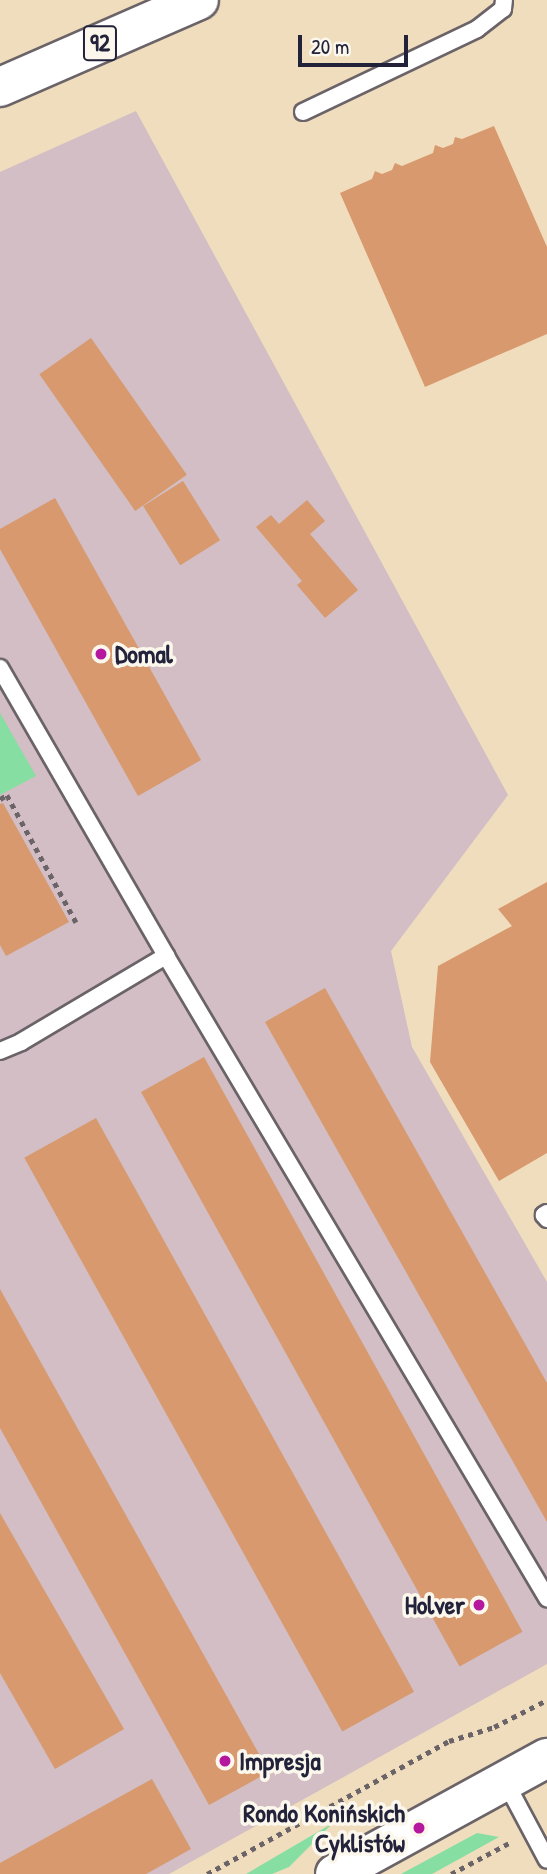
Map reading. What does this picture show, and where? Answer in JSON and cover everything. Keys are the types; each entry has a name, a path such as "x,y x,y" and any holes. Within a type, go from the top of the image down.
{"street":[{"name":"92","path":"0,87 199,0"},
{"path":"334,1874 547,1758"}],"lane":[{"path":"303,112 477,29 503,9 504,0"},
{"path":"0,668 166,956 547,1598"},
{"path":"0,1051 21,1042 166,956"},
{"path":"547,1213 544,1214 547,1219"},
{"path":"505,1781 547,1860"}],"path":[{"path":"0,799 7,795 76,922"},
{"path":"207,1874 449,1741 494,1727 547,1700"},
{"path":"451,1874 531,1830"}],"shaded area":[{"path":"136,111 508,795 391,951 412,1047 547,1282 547,1664 169,1874 0,1874 0,172"}],"green space":[{"path":"0,713 36,776 0,795"},
{"path":"333,1823 289,1867 272,1874 246,1874"},
{"path":"477,1833 499,1837 432,1874 401,1874"}],"building":[{"path":"494,126 547,247 547,334 425,387 340,193 372,179 375,171 382,174 392,170 395,163 402,166 433,153 435,145 443,148 453,144 455,137 462,139"},
{"path":"91,338 187,475 135,511 39,374"},
{"path":"183,481 220,540 180,565 143,506"},
{"name":"Domal","path":"55,498 201,760 138,796 0,549 0,529"},
{"path":"307,500 325,521 310,534 358,590 325,618 297,585 302,581 256,527 271,515 279,524"},
{"path":"3,803 69,922 6,956 0,945 0,804"},
{"path":"547,882 547,1153 499,1181 430,1062 438,966 512,926 498,909"},
{"path":"325,988 547,1383 547,1522 265,1022"},
{"path":"204,1057 523,1632 460,1667 141,1092"},
{"path":"96,1118 414,1692 342,1732 24,1158"},
{"path":"0,1289 269,1772 209,1805 0,1428"},
{"path":"0,1513 124,1729 55,1769 0,1673"},
{"path":"152,1779 191,1849 146,1874 0,1874 0,1863"}],"place":[{"name":"Domal","path":"101,654"},
{"name":"Holver","path":"479,1605"},
{"name":"Impresja","path":"225,1761"},
{"name":"Rondo Konińskich Cyklistów","path":"419,1828"}]}
